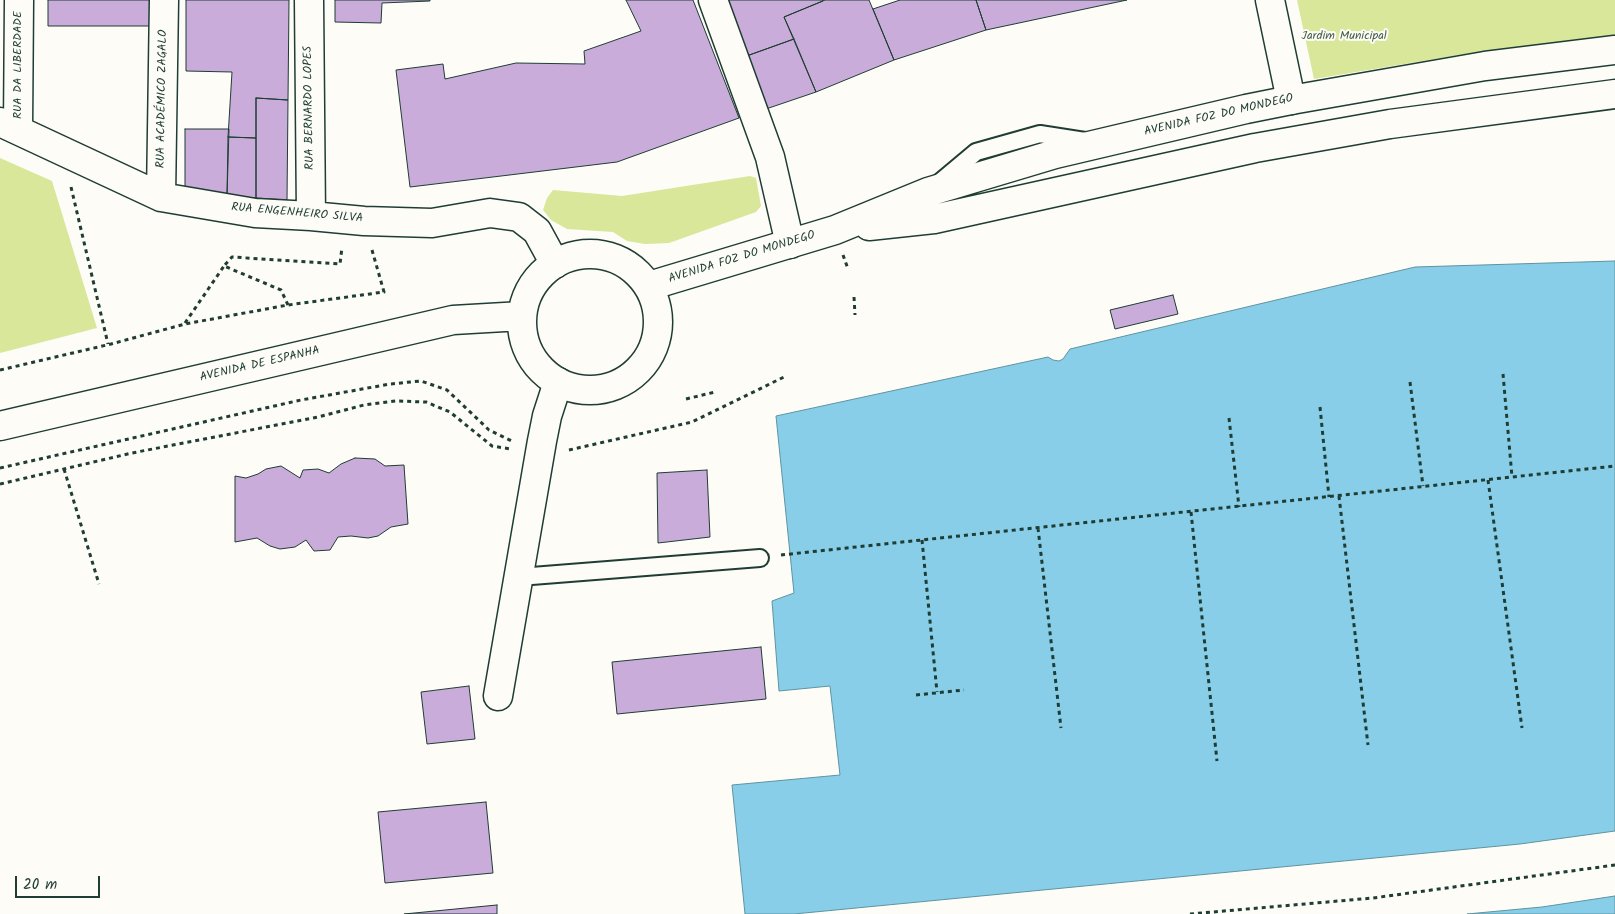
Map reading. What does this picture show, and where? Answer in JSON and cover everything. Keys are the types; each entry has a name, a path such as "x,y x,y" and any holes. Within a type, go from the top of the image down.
{"main road":[{"name":"RUA DA LIBERDADE","path":"9,126 19,0"},
{"name":"RUA ACADÉMICO ZAGALO","path":"161,197 164,0"},
{"name":"RUA BERNARDO LOPES","path":"309,0 311,216"},
{"path":"713,0 770,157 790,244"},
{"path":"1270,0 1291,100 1318,137"},
{"name":"AVENIDA FOZ DO MONDEGO","path":"838,241 928,192 1056,154 1291,100 1484,66 1615,50"},
{"name":"AVENIDA FOZ DO MONDEGO","path":"649,286 790,244 838,241 1255,148 1390,124 1615,94"},
{"name":"RUA ENGENHEIRO SILVA","path":"9,126 161,197 255,213 354,220 432,223 490,213 519,217 537,231 555,264"},
{"path":"596,254 617,259 635,270 649,286 657,306 659,327 654,350 640,369 624,382 604,390 582,390 558,382 544,373 531,357 524,341 522,316 527,295 539,278 555,264 575,256 596,254"},
{"name":"AVENIDA DE ESPANHA","path":"0,426 454,320 522,316"},
{"path":"498,696 540,451 547,416 558,382"}],"lane":[{"path":"519,577 760,558"}],"path":[{"path":"71,188 108,344"},
{"path":"185,324 232,257 340,264 354,220"},
{"path":"0,370 185,324 288,305 384,292 354,220"},
{"path":"838,241 848,269"},
{"path":"224,266 281,290 288,305"},
{"path":"854,297 855,315"},
{"path":"1503,374 1512,477"},
{"path":"0,484 132,453 318,417 364,405 396,401 426,402 450,412 492,446 540,451 571,450 692,422 784,377"},
{"path":"0,468 301,400 390,384 421,381 447,390 489,430 515,443 540,451"},
{"path":"1410,382 1424,486"},
{"path":"686,399 715,392"},
{"path":"1320,407 1329,497"},
{"path":"1229,418 1239,507"},
{"path":"760,558 1615,466"},
{"path":"64,469 99,584"},
{"path":"1488,480 1522,728"},
{"path":"1338,496 1368,745"},
{"path":"1191,512 1217,761"},
{"path":"1038,528 1061,728"},
{"path":"922,540 936,692"},
{"path":"916,694 964,690"},
{"path":"1190,914 1373,898 1615,865"}],"green space":[{"name":"Jardim Municipal","path":"1297,0 1615,0 1615,37 1483,51 1314,79"},
{"path":"0,158 52,181 97,328 0,353"},
{"path":"750,176 756,178 761,206 756,212 669,243 645,244 627,241 613,232 567,229 551,220 543,210 547,198 553,190 622,196"}],"water":[{"path":"1615,261 1615,831 1520,844 794,914 745,914 732,785 840,775 830,686 779,691 772,601 794,593 776,416 1048,357 1059,361 1063,359 1070,349 1415,267"},
{"path":"1615,896 1615,914 1467,914 1542,907"}],"building":[{"path":"48,0 150,0 150,26 48,26"},
{"path":"186,0 289,0 288,100 256,98 256,138 228,137 232,72 186,71"},
{"path":"335,0 430,1 382,3 381,23 335,22"},
{"path":"626,0 693,0 739,118 617,162 410,187 396,70 443,64 445,79 516,63 585,64 584,51 641,31"},
{"path":"719,0 823,1 784,17 794,39 741,58"},
{"path":"825,0 869,0 894,60 816,92 784,17"},
{"path":"900,0 976,0 986,30 894,60 873,9"},
{"path":"976,0 1127,0 986,30"},
{"path":"794,39 816,92 760,111 741,58"},
{"path":"256,98 288,100 287,200 256,198"},
{"path":"185,129 229,129 227,196 185,193"},
{"path":"228,137 256,138 256,198 227,196"},
{"path":"1173,295 1178,314 1115,329 1110,310"},
{"path":"355,458 375,459 385,466 404,465 408,524 391,527 378,536 368,538 338,537 330,550 314,551 306,540 295,547 280,549 270,546 257,538 235,542 235,476 246,478 266,469 281,466 300,478 303,470 318,469 329,473 341,464"},
{"path":"707,470 710,537 658,543 657,473"},
{"path":"761,647 766,699 617,714 612,662"},
{"path":"469,686 475,739 427,744 421,692"},
{"path":"486,802 493,873 385,883 378,812"},
{"path":"497,905 497,914 404,914"}]}
